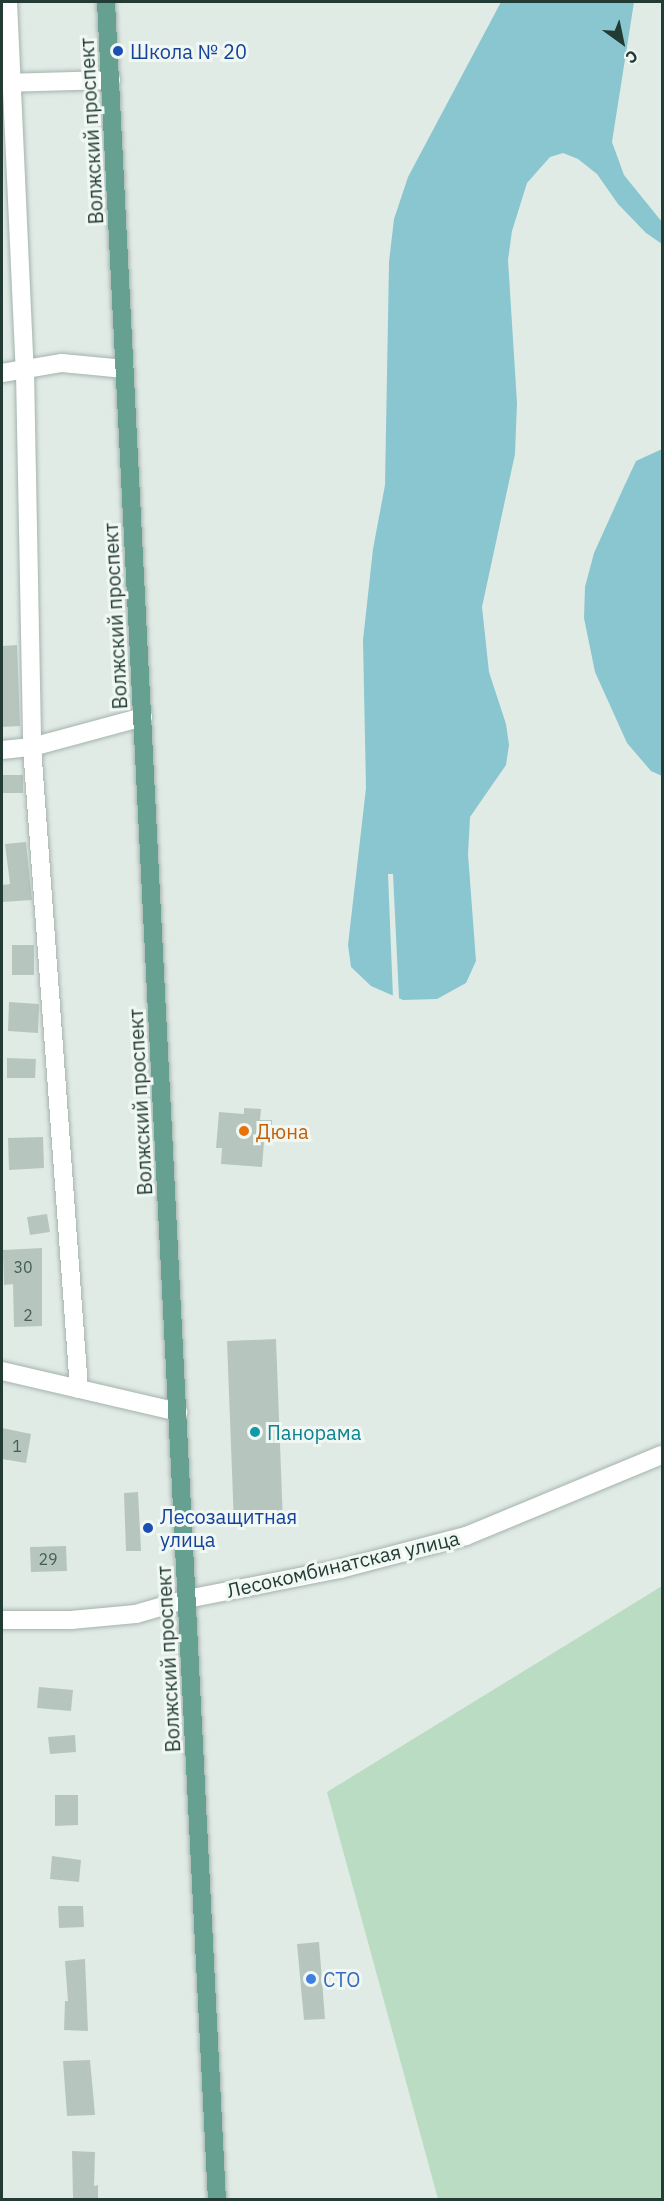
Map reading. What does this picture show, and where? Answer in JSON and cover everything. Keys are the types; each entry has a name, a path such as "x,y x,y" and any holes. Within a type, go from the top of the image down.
{"main road":[{"name":"Волжский проспект","path":"106,2 217,2199"}],"street":[{"path":"8,2 5,83 25,372 32,747 79,1389"},
{"path":"5,83 111,80"},
{"path":"2,373 25,372 62,363 125,369"},
{"path":"2,750 32,747 143,717"},
{"path":"2,1371 178,1412"},
{"name":"Лесокомбинатская улица","path":"2,1620 71,1620 136,1614 187,1599 340,1569 466,1536 663,1455"}],"green space":[{"path":"662,1586 662,2199 438,2199 327,1792"}],"water":[{"path":"501,2 634,2 612,142 624,175 662,222 662,244 646,233 618,204 597,174 578,159 563,153 550,157 527,183 512,231 508,260 517,403 515,454 482,607 489,672 506,724 509,745 506,765 470,817 468,854 476,961 466,983 437,999 403,1000 371,986 351,967 348,945 366,788 363,640 373,549 385,485 389,262 394,219 408,177"},
{"path":"662,449 662,776 651,771 627,743 595,672 584,618 585,587 594,553 622,491 636,461"}],"pier":[{"path":"388,874 393,874 399,998 393,998"}],"building":[{"path":"17,645 20,726 2,727 2,646"},
{"path":"2,775 23,775 23,793 2,793"},
{"path":"26,842 32,900 2,902 2,885 10,884 5,844"},
{"path":"12,945 34,945 34,975 12,975"},
{"path":"9,1002 39,1004 38,1033 8,1031"},
{"path":"7,1058 36,1059 35,1078 7,1078"},
{"name":"Дюна","path":"244,1108 261,1109 260,1120 272,1120 271,1142 264,1142 262,1167 221,1164 222,1148 216,1148 219,1112 244,1114"},
{"path":"43,1137 44,1168 9,1170 8,1138"},
{"path":"47,1214 50,1232 30,1235 27,1217"},
{"path":"42,1248 42,1326 14,1327 13,1284 4,1285 3,1250"},
{"name":"Панорама","path":"276,1339 283,1523 234,1525 227,1341"},
{"path":"2,1428 31,1434 26,1463 2,1459"},
{"path":"138,1492 141,1551 126,1551 124,1493"},
{"path":"66,1546 67,1571 31,1572 30,1547"},
{"path":"39,1687 73,1690 71,1711 37,1708"},
{"path":"75,1735 76,1752 50,1754 48,1737"},
{"path":"55,1795 78,1795 78,1825 55,1826"},
{"path":"52,1856 81,1860 79,1882 50,1879"},
{"path":"58,1906 83,1906 84,1927 59,1928"},
{"path":"319,1942 325,2019 304,2020 297,1944"},
{"path":"85,1959 88,2031 64,2030 65,2001 68,2001 65,1961"},
{"path":"90,2060 95,2115 67,2116 63,2061"},
{"path":"72,2151 95,2152 94,2186 98,2185 98,2199 73,2199"}],"place":[{"name":"Школа № 20","path":"118,51"},
{"name":"Дюна","path":"244,1131"},
{"name":"Панорама","path":"255,1432"},
{"name":"Лесозащитная улица","path":"148,1528"},
{"name":"СТО","path":"311,1979"}]}
